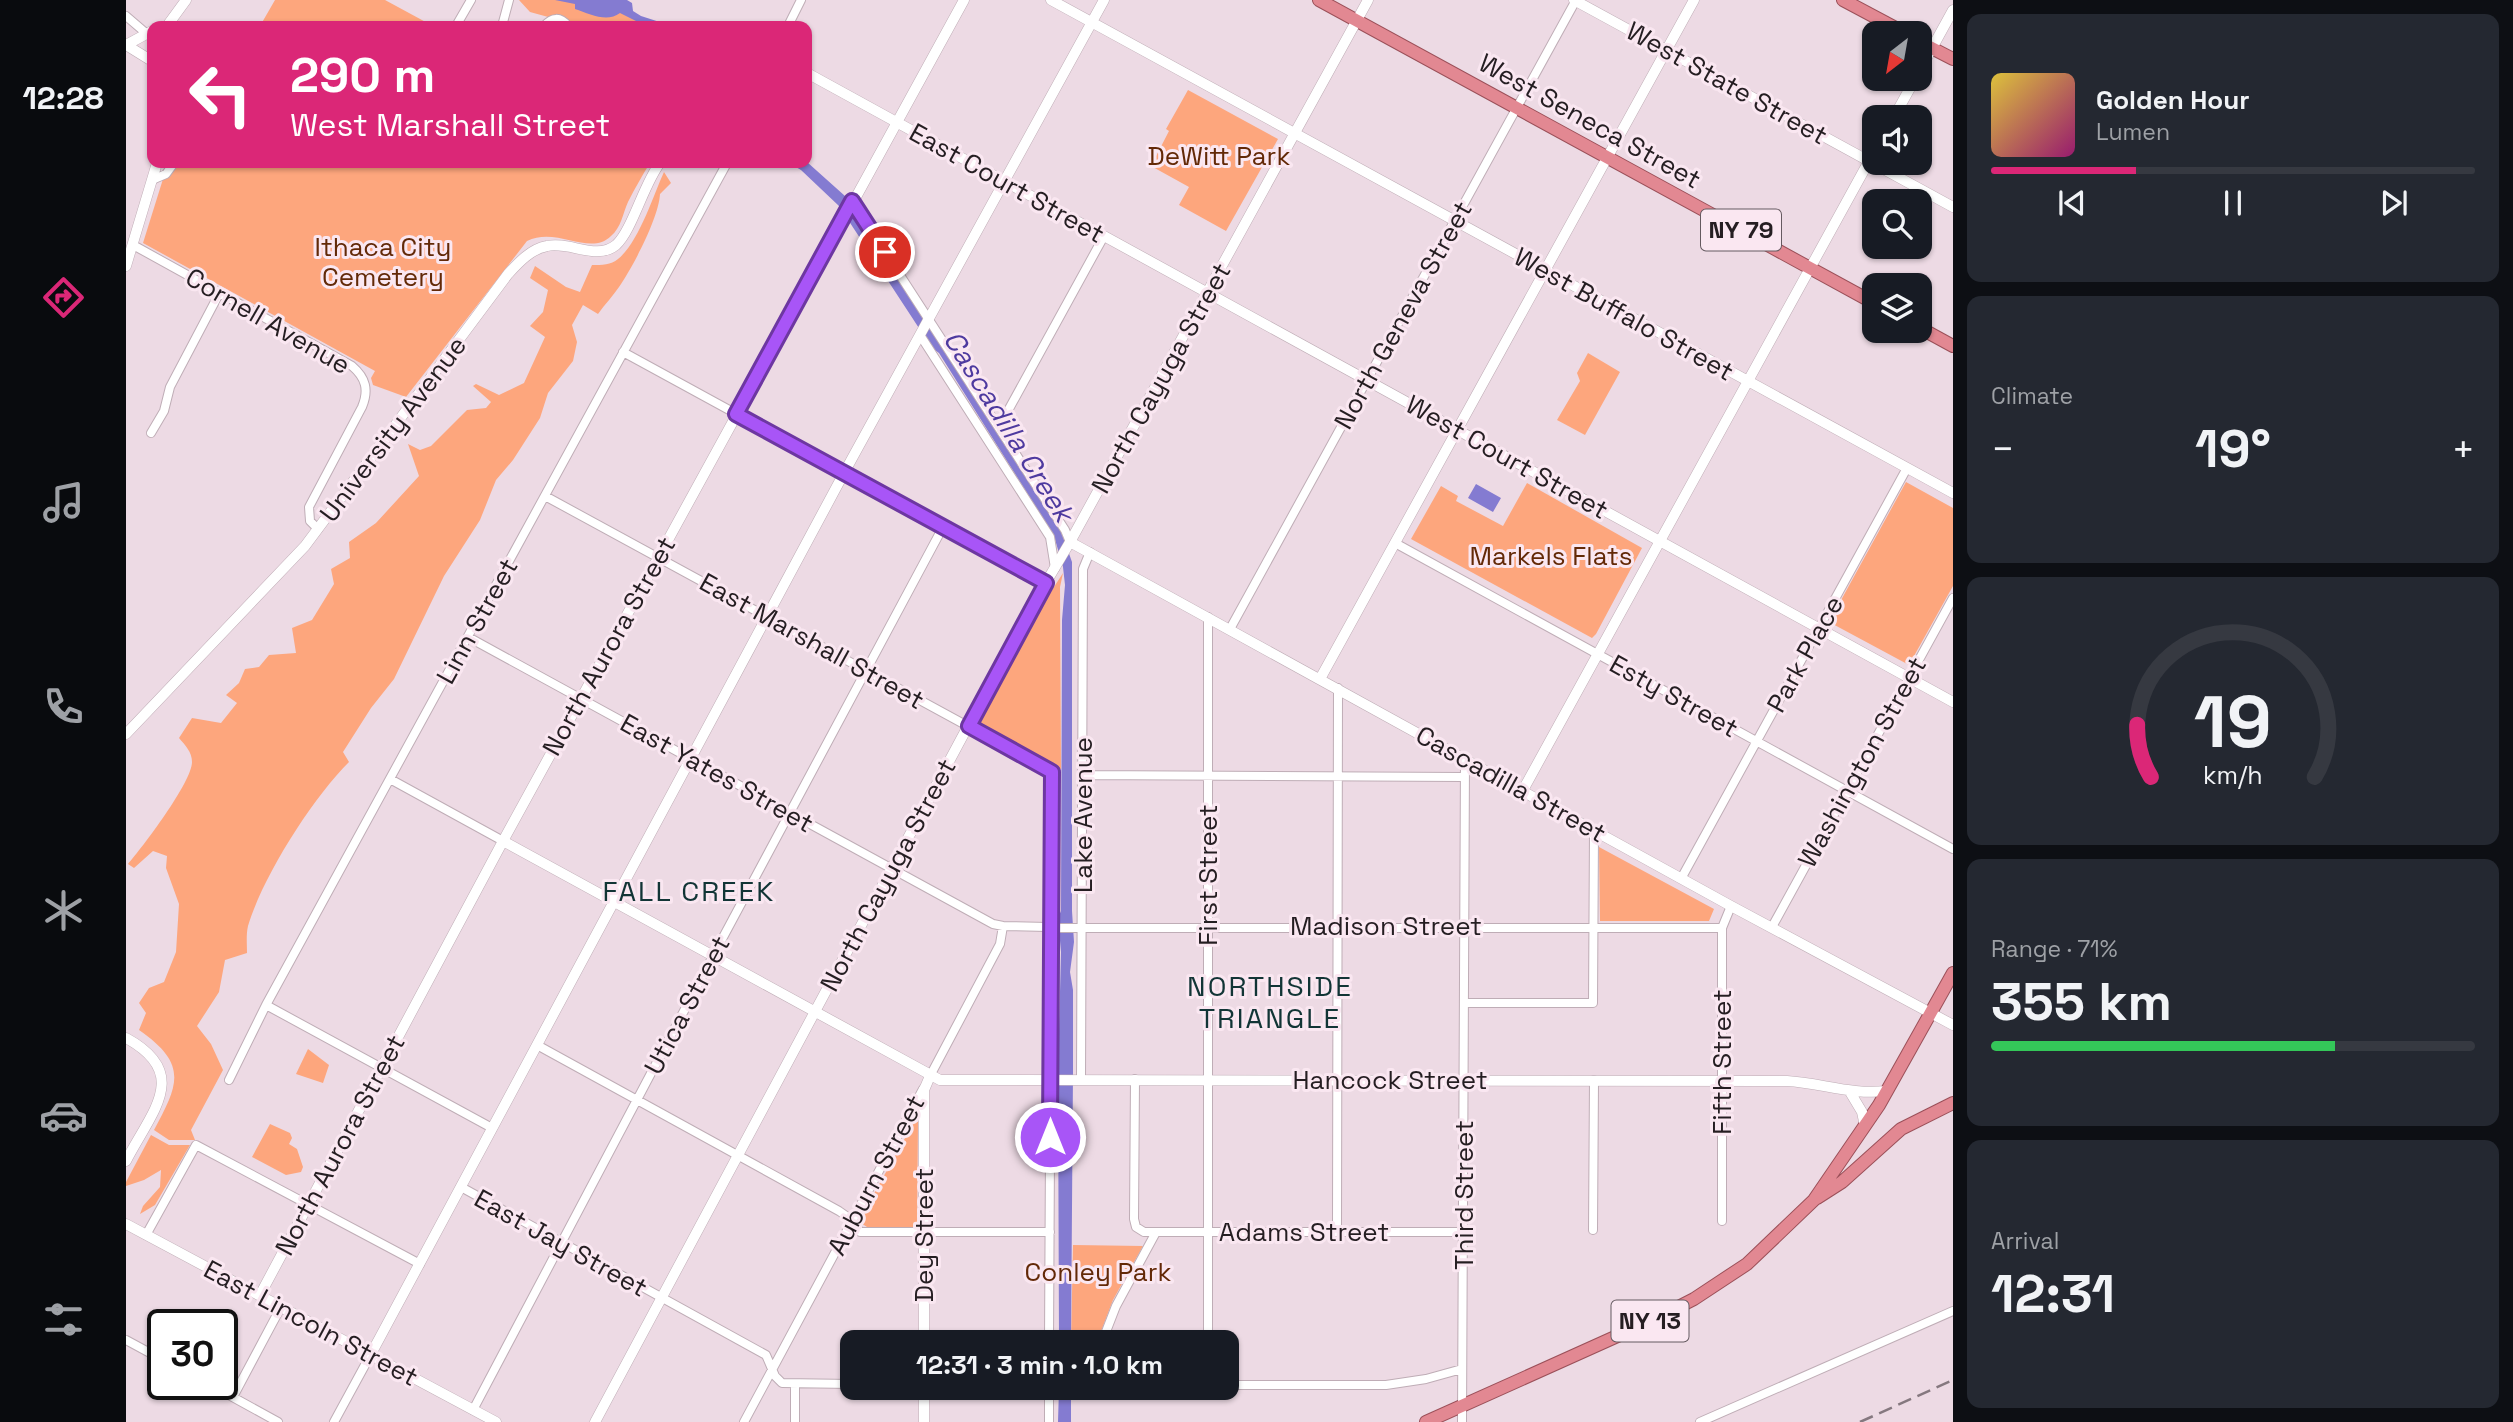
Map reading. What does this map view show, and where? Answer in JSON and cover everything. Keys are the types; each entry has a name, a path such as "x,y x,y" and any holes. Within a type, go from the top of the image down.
{"highway":[{"name":"NY 79","path":"1319,0 1357,20"},
{"path":"1843,0 1882,21"},
{"name":"West Seneca Street","path":"1357,20 1862,296"},
{"path":"1932,48 1953,60"},
{"path":"1932,335 1953,346"},
{"name":"NY 13","path":"1814,1200 1865,1126 1953,973"},
{"name":"NY 13","path":"1426,1422 1621,1335 1694,1299 1747,1264 1814,1200 1842,1182 1901,1129 1953,1103"}],"street":[{"path":"169,21 186,0"},
{"path":"459,21 471,0"},
{"path":"503,21 509,0"},
{"path":"790,21 801,0"},
{"name":"North Aurora Street","path":"260,1295 503,841 964,0"},
{"name":"West Buffalo Street","path":"1051,0 1952,492"},
{"path":"334,1422 844,473 1104,0"},
{"name":"North Cayuga Street","path":"595,1422 1046,583 1368,0"},
{"name":"West State Street","path":"1575,0 1862,151"},
{"name":"North Geneva Street","path":"1230,629 1575,0"},
{"path":"1320,678 1694,0"},
{"path":"1932,48 1953,10"},
{"path":"126,16 147,32"},
{"path":"126,45 147,34"},
{"path":"126,45 147,58"},
{"name":"East Court Street","path":"812,77 1208,292"},
{"path":"126,266 156,168"},
{"path":"152,180 166,174 170,168"},
{"name":"University Avenue","path":"126,734 291,562 508,274 531,253 546,246 602,251 615,245 624,234 644,189 657,168"},
{"name":"Linn Street","path":"229,1080 267,1005 724,168"},
{"path":"1523,790 1862,174"},
{"name":"West State Street","path":"1902,175 1953,207"},
{"path":"852,201 1065,530 1070,542"},
{"path":"999,427 1104,236"},
{"name":"Cornell Avenue","path":"132,245 352,366 365,381 367,393 362,407 309,507 310,521 318,529"},
{"path":"151,433 164,411 170,387 220,292"},
{"name":"West Court Street","path":"1208,292 1953,702"},
{"path":"920,334 1050,537 1055,568"},
{"path":"623,352 1046,583"},
{"name":"Park Place","path":"1682,877 1907,468"},
{"name":"East Marshall Street","path":"545,496 1052,772 1054,927"},
{"name":"Utica Street","path":"473,1410 943,527"},
{"name":"Cascadilla Street","path":"1070,542 1731,906 1953,1025"},
{"name":"Esty Street","path":"1395,542 1953,849"},
{"name":"Lake Avenue","path":"1079,1079 1083,569 1090,552"},
{"name":"Washington Street","path":"1772,927 1953,598"},
{"name":"First Street","path":"1208,617 1208,1330"},
{"name":"East Yates Street","path":"468,637 993,924 1003,926"},
{"path":"1337,1232 1338,688"},
{"name":"Third Street","path":"1462,1422 1465,758"},
{"path":"1083,775 1464,777"},
{"path":"390,779 815,1012 927,1081"},
{"path":"1464,1003 1593,1003 1594,830"},
{"name":"Fifth Street","path":"1722,1221 1722,928 1731,906"},
{"name":"Madison Street","path":"1003,926 1722,928"},
{"name":"Auburn Street","path":"744,1422 1000,944 1003,926"},
{"path":"1049,1330 1054,927"},
{"path":"267,1005 492,1128"},
{"path":"126,1038 151,1054 160,1068 162,1079 157,1102 126,1161"},
{"path":"537,1045 839,1211 852,1220 860,1232 1050,1232"},
{"name":"Adams Street","path":"1135,1079 1134,1219 1136,1227 1144,1232 1464,1232"},
{"path":"1593,1230 1594,1080"},
{"name":"Hancock Street","path":"927,1081 1722,1081 1812,1083 1850,1092 1886,1091"},
{"name":"Dey Street","path":"924,1330 927,1081"},
{"path":"1850,1092 1862,1112 1865,1126"},
{"path":"146,1235 196,1145 420,1264"},
{"name":"East Jay Street","path":"461,1187 766,1355 777,1380 795,1384"},
{"name":"East Lincoln Street","path":"126,1224 496,1422"},
{"path":"1107,1330 1116,1306 1155,1234"},
{"path":"238,1388 281,1307"},
{"path":"1700,1422 1953,1311"},
{"path":"126,1340 147,1351"},
{"path":"1239,1385 1386,1385 1462,1369"},
{"path":"795,1422 795,1384 840,1384"},
{"path":"238,1400 278,1422"},
{"path":"924,1400 924,1422"},
{"path":"1049,1400 1049,1422"}],"green space":[{"path":"275,0 385,0 424,21 263,21"},
{"path":"519,0 589,0 651,21 563,21 530,12"},
{"name":"DeWitt Park","path":"1188,90 1278,139 1226,231 1179,205 1189,187 1151,166 1169,131 1166,129"},
{"name":"Ithaca City Cemetery","path":"166,168 647,168 628,202 617,229 603,242 593,244 550,237 527,241 406,397 373,385 371,378 375,371 143,243"},
{"path":"664,172 671,183 660,194 650,228 631,267 598,314 583,305 572,325 577,342 573,361 548,393 540,418 513,460 496,480 480,520 444,576 394,679 371,708 343,752 349,762 320,796 277,862 248,926 247,953 225,960 219,992 197,1026 211,1044 223,1070 191,1130 195,1140 169,1140 154,1130 173,1087 172,1064 155,1042 139,1030 146,1013 139,1003 149,988 164,982 176,952 179,904 166,868 167,856 153,851 134,868 128,864 165,814 190,771 191,755 179,738 192,718 221,723 237,703 226,695 239,683 245,669 259,667 269,655 296,653 292,628 312,620 334,584 331,569 350,558 349,542 376,523 419,476 408,444 420,450 431,446 467,410 486,408 491,402 473,386 476,384 499,395 524,383 545,337 530,326 543,312 548,290 530,278 535,266 566,287 580,292 592,265 615,261 626,251 645,218"},
{"path":"1588,353 1620,372 1585,435 1557,420 1580,381 1577,373"},
{"path":"1906,482 1953,508 1953,586 1909,665 1829,622"},
{"name":"Markels Flats","path":"1527,483 1642,548 1592,638 1411,539 1441,486 1458,496 1456,501 1503,526"},
{"path":"1063,573 1060,587 1061,769 979,724 1034,618"},
{"path":"1599,847 1714,909 1709,921 1600,921"},
{"path":"308,1049 329,1065 323,1083 296,1074"},
{"path":"915,1120 918,1122 917,1227 867,1227 861,1223 861,1217"},
{"path":"270,1124 290,1133 292,1138 289,1144 297,1149 303,1167 301,1172 286,1175 252,1157"},
{"path":"151,1135 169,1145 190,1145 155,1205 140,1214 143,1206 160,1187 161,1170 126,1186 126,1182"},
{"name":"Conley Park","path":"1073,1245 1143,1246 1113,1300 1102,1330 1071,1330"}],"shaded area":[{"path":"555,0 627,0 632,3 633,11 656,21 636,21 620,13 610,17 598,17 575,9 575,4"},
{"path":"812,166 845,196 1061,531 1072,562 1074,942 1070,972 1073,990 1071,1330 1059,1330 1058,1071 1061,952 1058,918 1061,911 1062,620 1065,585 1063,567 1054,536 939,353 932,348 839,206 798,168"},
{"path":"1476,484 1501,498 1493,512 1468,498"},
{"path":"1059,1400 1071,1400 1071,1422 1058,1422"}],"railway":[{"path":"1860,1422 1953,1380"}],"district":[{"name":"FALL CREEK","path":"689,891"},
{"name":"NORTHSIDE TRIANGLE","path":"1270,1002"}],"route":[{"path":"885,252 852,201 736,414 1046,583 969,726 1052,772 1050,1137"}],"water label":[{"name":"Cascadilla Creek","path":"1009,426"}]}
